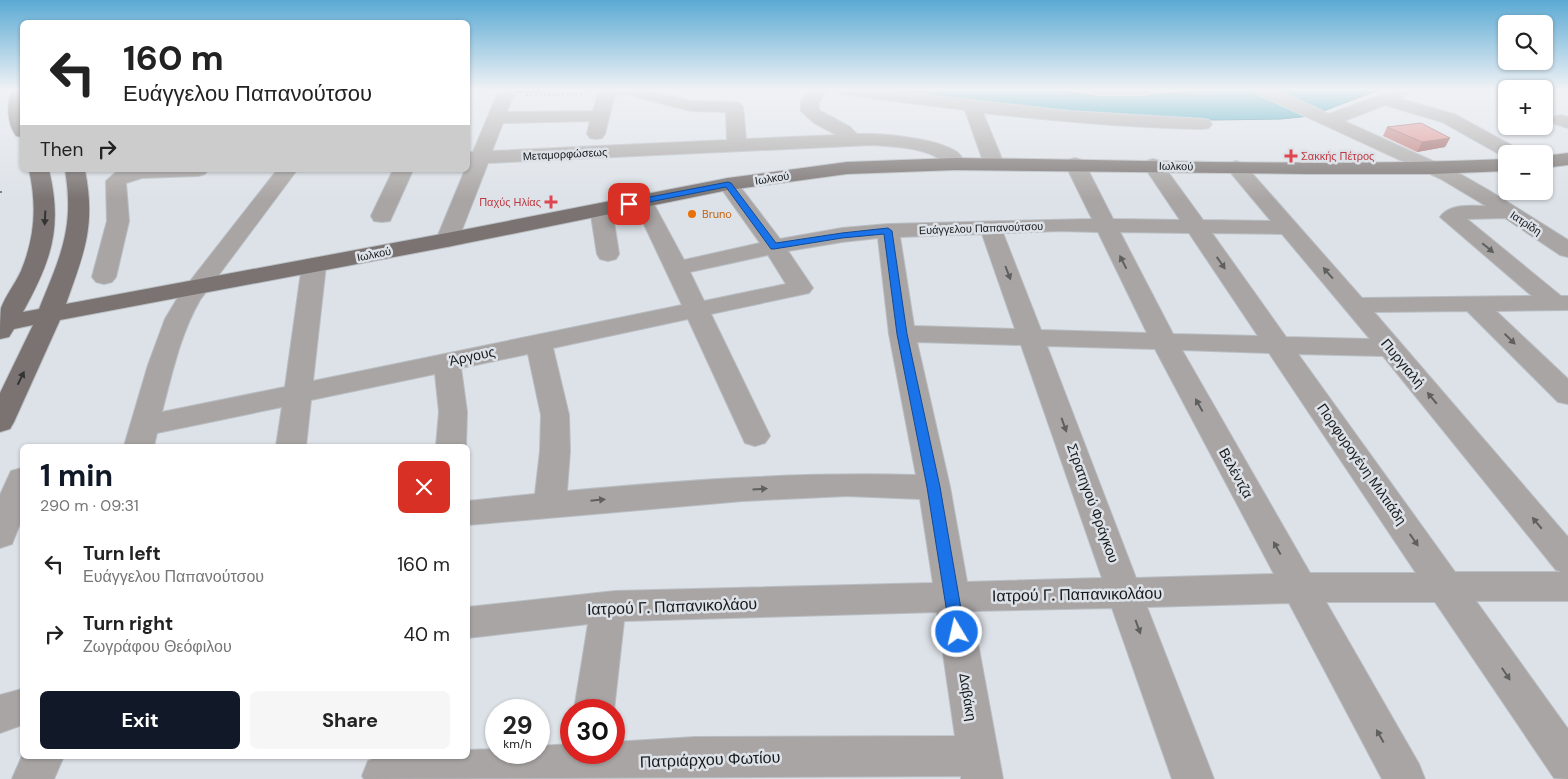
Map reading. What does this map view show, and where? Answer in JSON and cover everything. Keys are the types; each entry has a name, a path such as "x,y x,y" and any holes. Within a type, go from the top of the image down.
{"main road":[{"path":"1553,161 1568,159"},
{"name":"Ιωλκού","path":"2,326 131,299 447,240 728,184 847,168 956,164 1432,168 1497,166"},
{"path":"2,326 35,264 43,242 46,191 40,172"},
{"path":"0,422 50,315 75,246 79,219 79,192 75,172"},
{"path":"68,267 76,283 89,293 131,299"}],"street":[{"path":"470,170 474,158 491,126"},
{"path":"591,152 597,126"},
{"path":"735,126 736,145"},
{"path":"833,126 847,133 852,140"},
{"path":"980,126 994,164"},
{"name":"Ιατρίδη","path":"1339,126 1432,168 1483,195 1568,250"},
{"path":"1463,126 1498,146"},
{"name":"Μεταμορφώσεως","path":"474,158 882,140 922,147 949,155 956,164"},
{"name":"Βελέντζα","path":"1075,164 1165,343 1404,779"},
{"name":"Πορφυρογένη Μιλτιάδη","path":"1153,166 1280,346 1568,764"},
{"path":"1483,195 1497,166"},
{"name":"Πυργιαλή","path":"1236,167 1355,305 1568,560"},
{"path":"104,276 118,221 116,181 121,176 132,173 154,172"},
{"path":"141,436 177,320 198,286 285,172"},
{"path":"382,216 403,172"},
{"path":"447,240 469,172"},
{"path":"728,184 774,247"},
{"path":"643,201 677,268 755,436"},
{"path":"601,209 608,254"},
{"path":"1509,212 1460,213 1451,217 1562,303"},
{"name":"Ευάγγελου Παπανούτσου","path":"677,268 774,247 842,235 888,231 1104,224 1289,228"},
{"name":"Στρατηγού Φράγκου","path":"990,227 1193,779"},
{"name":"Δαβάκη","path":"888,231 902,334 934,487 980,767"},
{"name":"Άργους","path":"141,436 297,394 801,288 774,247"},
{"path":"291,444 314,265"},
{"path":"1355,305 1562,303"},
{"path":"1475,305 1568,395"},
{"path":"902,334 1390,348"},
{"path":"538,342 554,415 555,451 550,505"},
{"path":"447,362 453,412 451,444"},
{"path":"0,535 20,484"},
{"path":"470,513 631,497 817,486 934,487"},
{"name":"Ιατρού Γ. Παπανικολάου","path":"470,622 608,607 1299,588 1568,586"},
{"path":"595,699 608,607"},
{"path":"0,714 20,708"},
{"path":"33,779 43,759"},
{"name":"Πατριάρχου Φωτίου","path":"384,770 587,765 695,768 980,767"}],"building":[{"path":"1427,126 1450,138 1422,142 1387,127"}],"place":[{"name":"Σακκής Πέτρος","path":"1291,156"},
{"name":"Παχύς Ηλίας","path":"551,202"},
{"name":"Bruno","path":"692,214"}],"route":[{"path":"629,204 728,184 774,247 842,235 888,231 902,334 934,487 957,632"}]}
